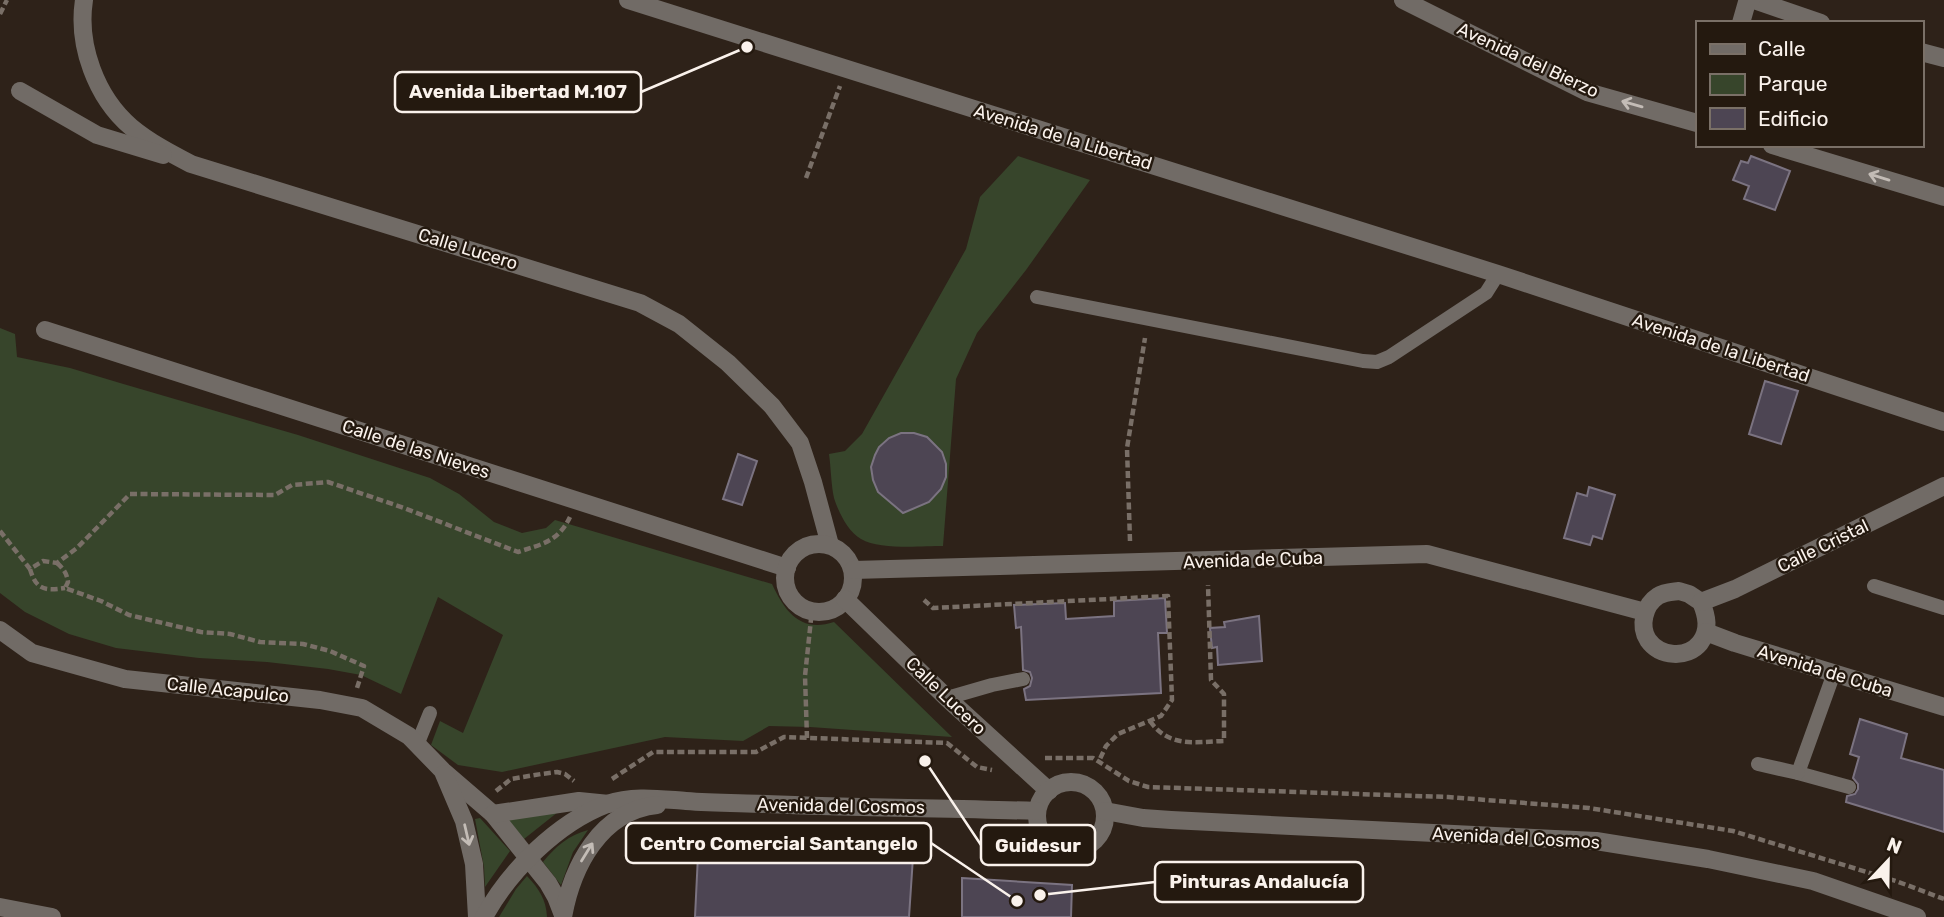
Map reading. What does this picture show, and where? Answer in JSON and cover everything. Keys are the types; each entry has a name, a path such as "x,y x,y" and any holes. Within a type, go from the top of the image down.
{"street":[{"name":"Calle Lucero","path":"84,0 83,34 91,69 106,98 129,125 191,164 640,303 679,324 727,363 772,406 800,443 830,545"},
{"name":"Avenida de la Libertad","path":"628,0 1498,274 1944,422"},
{"name":"Avenida del Bierzo","path":"1403,0 1587,92 1696,123"},
{"path":"1742,21 1747,2 1752,0 1815,21"},
{"path":"1923,53 1944,58"},
{"path":"20,91 97,135 191,164"},
{"path":"1779,147 1944,197"},
{"name":"Calle de las Nieves","path":"45,330 787,568"},
{"name":"Calle Cristal","path":"1701,602 1735,589 1944,486"},
{"path":"813,544 830,545 848,559 853,570 853,584 849,595 841,604 827,611 804,608 789,592 787,568 792,556 802,549 813,544"},
{"name":"Avenida de Cuba","path":"853,570 1427,554 1645,612"},
{"path":"1679,591 1701,602 1707,620 1706,632 1694,649 1672,654 1657,649 1649,641 1643,623 1645,612 1657,597 1667,592 1679,591"},
{"name":"Calle Lucero","path":"845,599 947,698 1005,764 1049,791"},
{"name":"Calle Acapulco","path":"0,629 32,653 125,679 362,708 409,736 443,771 493,814 548,883 563,916"},
{"name":"Avenida de Cuba","path":"1706,632 1944,708"},
{"path":"443,771 464,821 475,876 477,917"},
{"path":"1066,782 1077,782 1098,795 1105,811 1104,826 1097,838 1083,848 1074,850 1055,847 1045,839 1038,827 1037,811 1042,797 1049,791 1066,782"},
{"path":"484,917 499,893 527,859 568,825 609,804 637,798 686,801"},
{"path":"493,814 579,801 609,804"},
{"path":"563,916 582,859 590,845 607,827 643,806 686,801"},
{"name":"Avenida del Cosmos","path":"686,801 1037,811"},
{"name":"Avenida del Cosmos","path":"1105,811 1171,820 1596,841 1708,859 1813,881 1917,917"},
{"path":"0,907 52,917"}],"lane":[{"path":"1037,298 1377,362 1389,357 1486,292 1498,274"},
{"path":"1874,586 1944,608"},
{"path":"1798,773 1834,673"},
{"path":"947,698 1023,679"},
{"path":"417,745 430,712"},
{"path":"1758,764 1849,787"}],"path":[{"path":"0,14 7,0"},
{"path":"806,178 833,108"},
{"path":"1131,563 1127,448 1148,319"},
{"path":"57,564 77,548 130,494 275,495 292,485 328,482 518,552 554,539 565,527 577,500"},
{"path":"0,531 30,569 33,581 44,589 65,588 129,615 201,632 230,634 260,642 303,645 330,651 364,666 352,706"},
{"path":"30,569 43,562 57,564 67,576 65,588"},
{"path":"1150,721 1159,733 1170,738 1187,742 1224,741 1224,694 1211,680 1208,585"},
{"path":"924,600 933,608 1168,596 1172,701 1161,716 1118,734 1106,746 1099,761"},
{"path":"807,738 805,676 812,610"},
{"path":"605,781 653,752 755,752 783,737 947,743 977,767 1005,764"},
{"path":"1043,758 1093,758 1129,781 1148,787"},
{"path":"495,792 511,779 557,772 565,774 581,786"}],"green space":[{"path":"1018,156 1090,180 977,333 956,379 943,546 900,547 879,545 861,539 844,521 838,509 833,493 829,454 845,451 862,434 966,249 980,197"},
{"path":"0,328 15,334 17,357 70,368 298,435 430,478 459,494 494,522 522,533 546,528 555,520 772,584 796,618 812,625 834,622 952,737 769,726 743,741 665,737 502,772 458,765 431,745 440,721 463,733 503,635 438,597 401,694 361,675 328,669 116,648 69,634 25,612 0,593"},
{"path":"558,812 524,839 506,817"},
{"path":"480,818 510,851 485,887 475,819"},
{"path":"588,830 573,852 561,885 543,862 563,842"},
{"path":"527,876 541,895 547,917 499,917 516,889"}],"building":[{"path":"1751,156 1790,171 1775,210 1744,199 1749,186 1733,180 1741,161 1748,163"},
{"path":"1765,381 1798,391 1781,444 1749,434"},
{"path":"901,433 927,437 942,452 946,464 946,477 941,489 929,502 903,513 878,492 871,467 879,447 889,438"},
{"path":"738,454 757,461 742,505 723,499"},
{"path":"1589,487 1615,495 1602,539 1593,536 1590,545 1564,538 1577,493 1587,496"},
{"path":"1165,598 1167,633 1158,633 1161,693 1026,700 1024,689 1030,686 1032,678 1030,672 1023,670 1021,627 1016,628 1014,605 1065,603 1066,619 1114,616 1114,601"},
{"path":"1259,616 1262,661 1218,665 1217,647 1212,648 1210,628 1225,627 1224,622"},
{"path":"1860,719 1907,734 1901,758 1944,770 1944,832 1846,802 1847,796 1855,794 1858,789 1853,778 1859,757 1850,754"},
{"path":"738,846 913,857 909,917 695,917 698,855 737,858"},
{"path":"962,878 1072,885 1071,917 962,917"}],"place":[{"name":"Avenida Libertad M.107","path":"747,47"},
{"name":"Guidesur","path":"925,761"},
{"name":"Pinturas Andalucía","path":"1040,895"},
{"name":"Centro Comercial Santangelo","path":"1017,901"}]}
